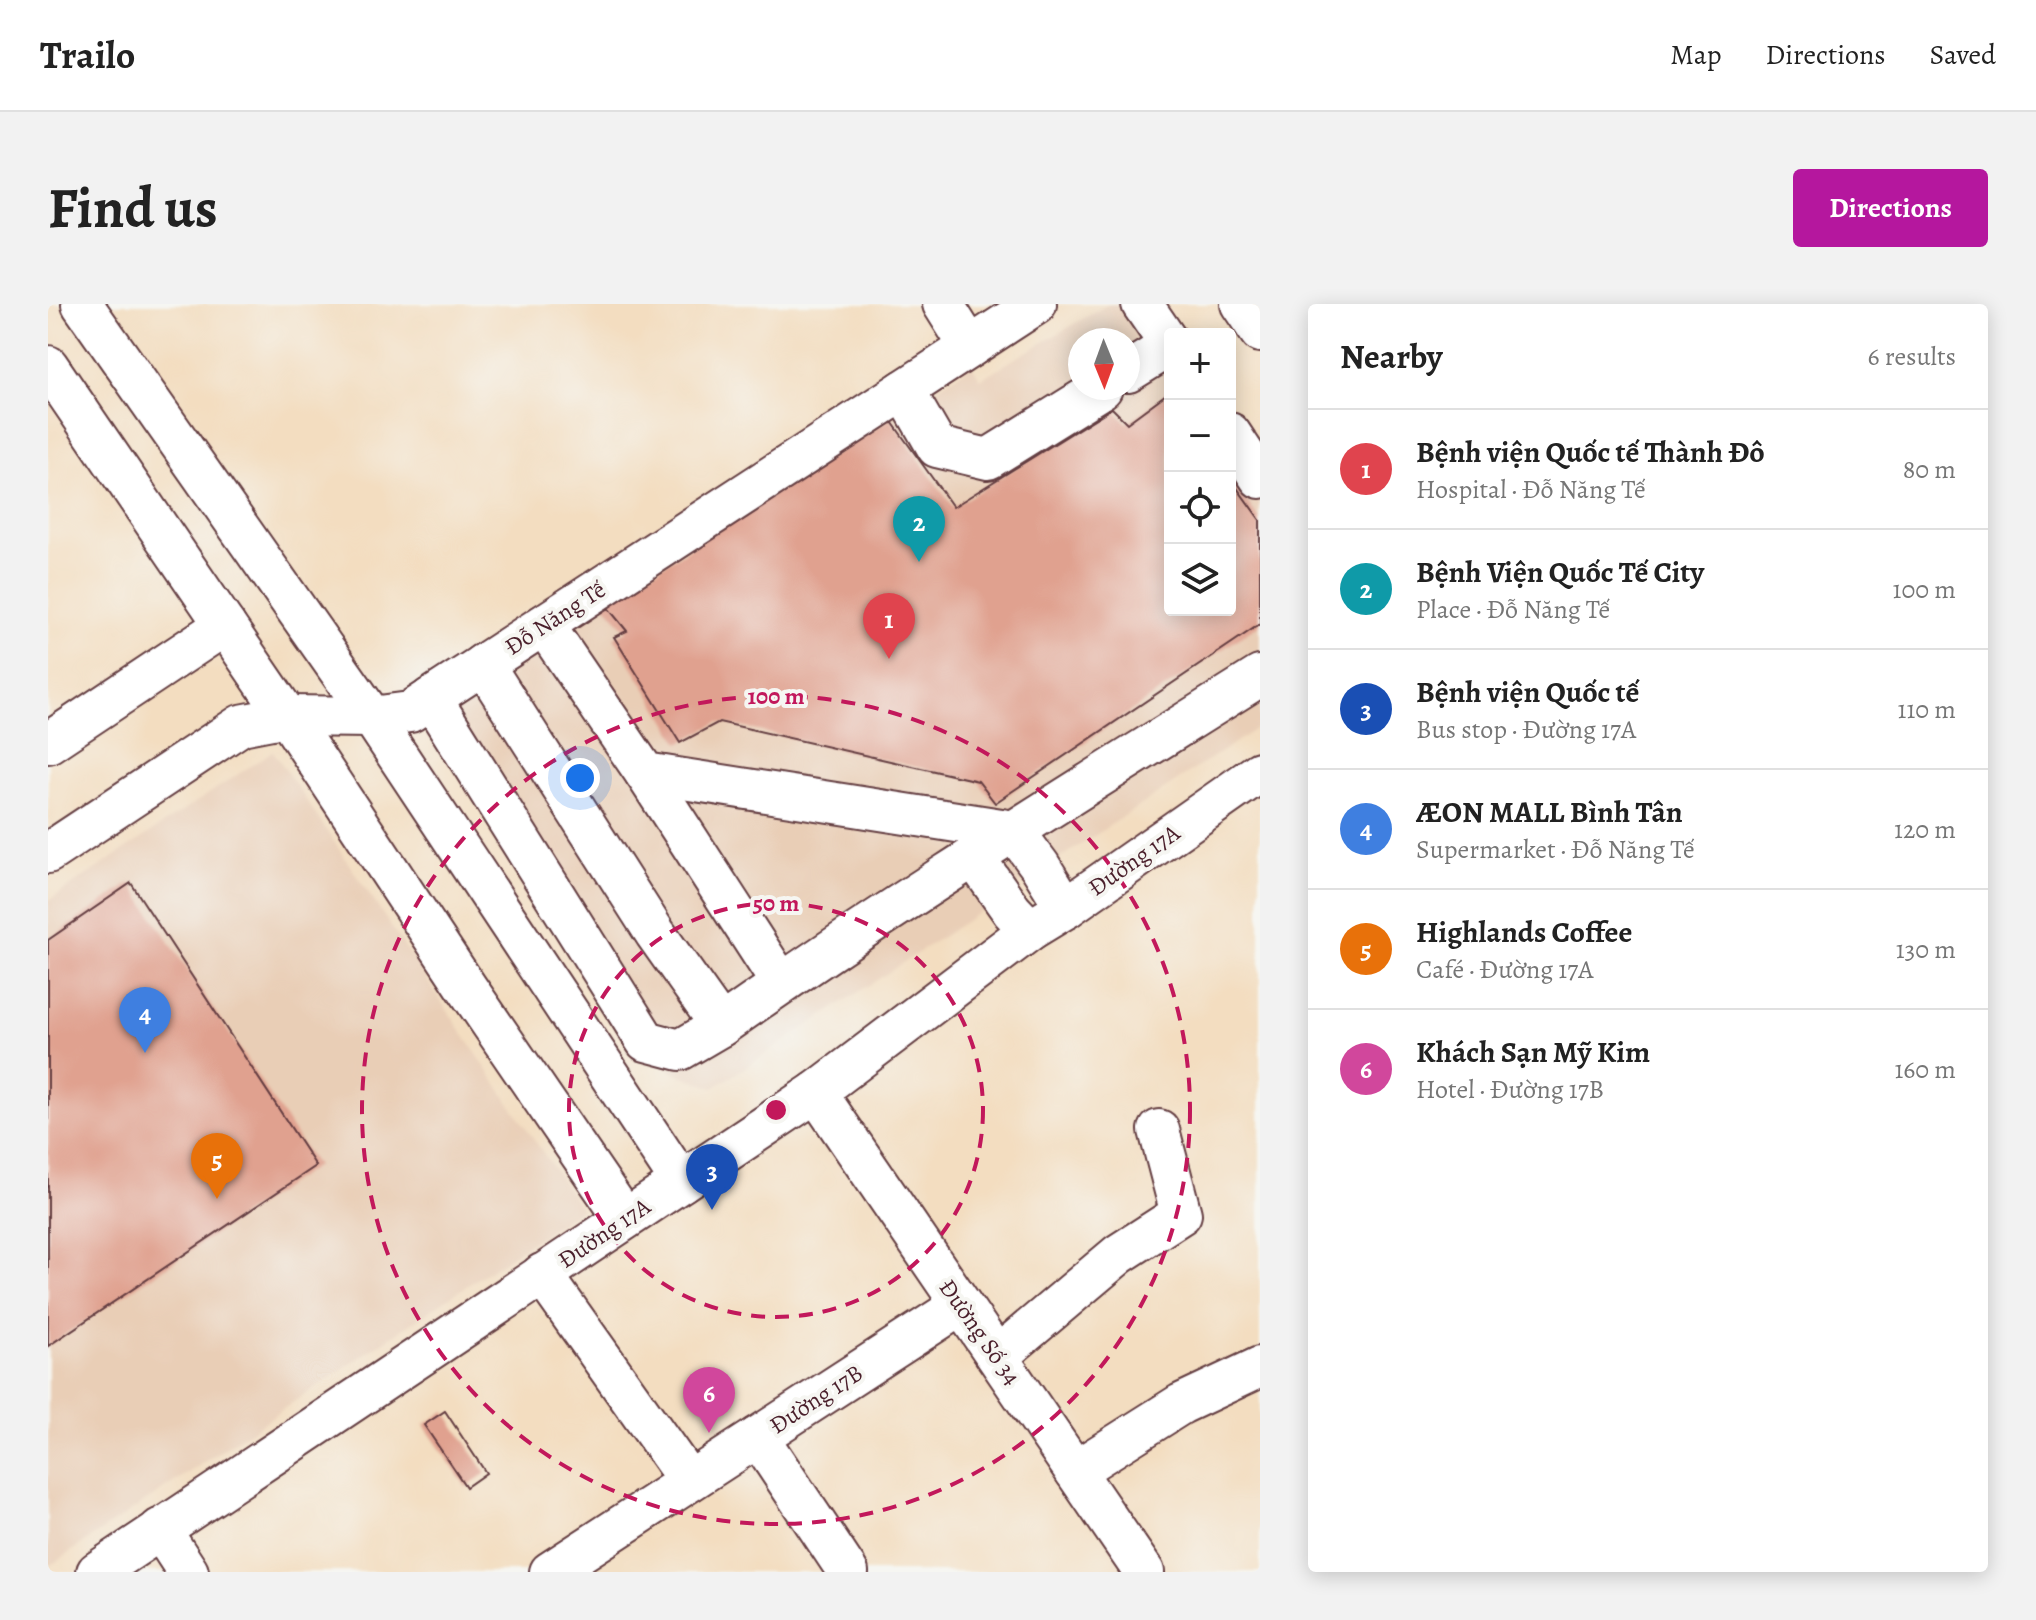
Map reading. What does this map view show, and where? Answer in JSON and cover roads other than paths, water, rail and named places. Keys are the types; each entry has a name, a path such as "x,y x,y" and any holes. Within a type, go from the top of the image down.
{"street":[{"path":"82,304 178,411 372,717 681,1182"},
{"path":"943,304 970,347"},
{"name":"Đỗ Năng Tế","path":"48,853 241,725 287,716 372,717 410,712 1036,304"},
{"path":"1142,304 1164,336"},
{"path":"1241,304 1260,332"},
{"path":"1140,364 1164,349"},
{"path":"48,366 625,1219"},
{"path":"904,390 937,447 988,459 1083,400"},
{"path":"1236,442 1260,478"},
{"path":"48,743 225,625"},
{"path":"544,625 645,773 781,983"},
{"path":"483,664 655,933 721,1026"},
{"path":"431,698 646,1041 680,1050 721,1026 781,983 1014,831 1260,676"},
{"name":"Đường 17A","path":"97,1572 816,1092 1030,930 1260,772"},
{"path":"645,773 1014,831 1066,908"},
{"path":"974,857 1012,911 1030,930"},
{"name":"Đường Số 34","path":"816,1092 1144,1572"},
{"path":"998,1356 1119,1254 1181,1214 1159,1130"},
{"path":"542,1274 689,1481"},
{"name":"Đường 17B","path":"550,1572 961,1305"},
{"path":"1075,1471 1181,1404 1260,1367"},
{"path":"758,1437 848,1572"},
{"path":"160,1529 188,1572"}],"place":[{"name":"Bệnh Viện Quốc Tế City","path":"919,562"},
{"name":"Bệnh viện Quốc tế Thành Đô","path":"889,659"},
{"name":"ÆON MALL Bình Tân","path":"145,1053"},
{"name":"Highlands Coffee","path":"217,1199"},
{"name":"Bệnh viện Quốc tế","path":"712,1210"},
{"name":"Khách Sạn Mỹ Kim","path":"709,1433"}]}
